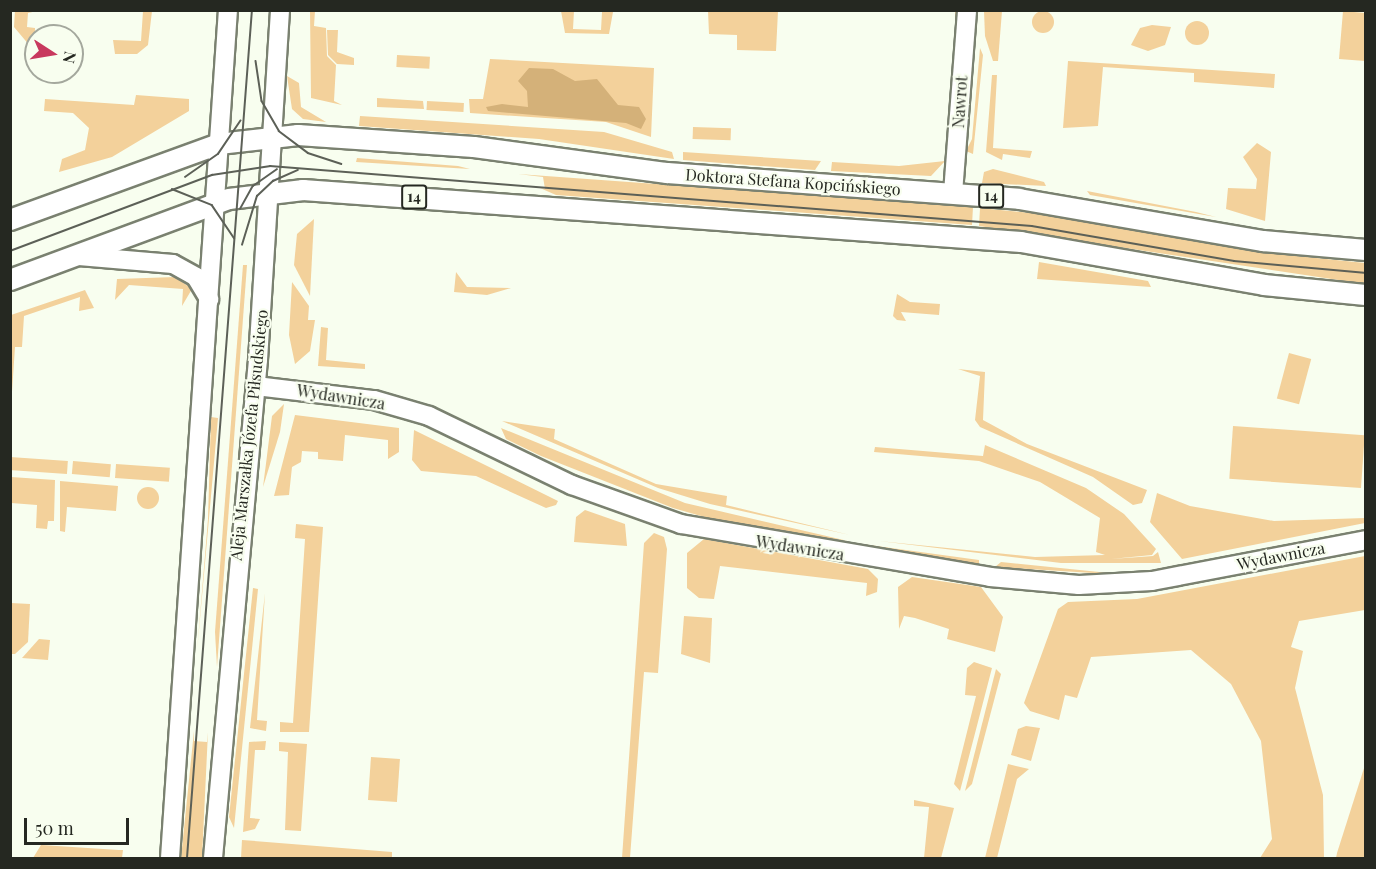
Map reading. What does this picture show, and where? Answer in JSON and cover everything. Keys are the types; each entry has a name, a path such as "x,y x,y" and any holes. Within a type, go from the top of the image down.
{"main road":[{"path":"170,858 228,10"},
{"name":"Aleja Marszałka Józefa Piłsudskiego","path":"213,858 237,550 256,386 280,10"},
{"name":"Nawrot","path":"953,193 967,10"},
{"name":"Doktora Stefana Kopcińskiego","path":"219,144 271,135 419,142 667,173 1050,202 1263,241 1365,250"},
{"name":"14","path":"10,220 219,144"},
{"name":"14","path":"10,280 216,203 269,192 321,191 1021,242 1264,285 1365,295"},
{"path":"77,256 173,264 196,277 209,300"},
{"name":"Wydawnicza","path":"256,386 401,407 606,500 681,525 990,577 1079,585 1152,581 1365,540"}],"shaded area":[{"path":"15,10 37,11 28,13 27,24 24,24 24,39 14,27"},
{"path":"143,11 152,11 148,45 137,54 115,54 113,40 141,41"},
{"path":"310,11 315,11 314,26 326,28 327,56 336,65 334,101 342,105 311,98"},
{"path":"561,11 574,11 573,29 601,30 602,12 613,12 609,34 565,33"},
{"path":"708,11 778,11 776,51 737,50 737,35 709,34"},
{"path":"955,11 958,11 958,136 955,136"},
{"path":"984,11 1002,11 998,61 993,61 985,36"},
{"path":"1043,11 1051,14 1054,22 1051,30 1043,33 1035,30 1032,22 1035,14"},
{"path":"1343,11 1365,13 1365,61 1339,59"},
{"path":"1197,21 1205,25 1209,33 1205,41 1197,45 1189,41 1185,33 1189,25"},
{"path":"1152,25 1171,27 1165,45 1148,51 1131,45 1140,28"},
{"path":"327,30 338,30 337,52 354,58 354,65 337,64 328,55"},
{"path":"980,48 983,55 973,154 966,151 972,139"},
{"path":"397,55 430,57 429,69 396,67"},
{"path":"490,59 654,68 651,137 606,122 470,113 469,99 483,99"},
{"path":"1068,61 1275,74 1274,88 1194,82 1194,73 1103,67 1098,126 1063,128"},
{"path":"529,68 553,69 575,81 597,79 618,105 639,107 646,119 641,129 626,123 488,111 486,107 502,104 528,107 527,91 518,81"},
{"path":"992,75 997,75 993,148 1032,151 1030,158 1003,154 1002,160 986,152"},
{"path":"287,76 299,83 301,107 326,122 303,119 292,109"},
{"path":"136,95 189,99 189,111 112,157 59,172 62,159 85,150 89,128 73,113 44,111 45,99 134,105"},
{"path":"377,98 423,101 424,109 377,107"},
{"path":"427,101 464,103 463,112 427,110"},
{"path":"360,116 604,132 672,152 674,159 539,139 359,126"},
{"path":"693,127 731,128 731,140 693,139"},
{"path":"1257,143 1271,152 1265,221 1226,209 1228,188 1256,189 1257,179 1243,157"},
{"path":"683,152 821,161 815,170 683,160"},
{"path":"357,158 458,166 470,169 356,162"},
{"path":"945,161 931,176 831,171 832,162 899,166"},
{"path":"993,169 1044,182 1046,186 982,183 984,172"},
{"path":"518,174 973,207 972,225 556,195 540,188 545,189 543,177"},
{"path":"1087,191 1196,212 1216,217 1090,195"},
{"path":"980,208 1071,217 1258,252 1365,263 1365,284 979,226"},
{"path":"314,219 310,296 294,265 297,234"},
{"path":"1039,262 1148,281 1151,287 1037,279"},
{"path":"243,265 247,265 217,667 215,632"},
{"path":"456,272 467,287 511,288 487,295 454,292"},
{"path":"175,277 192,289 182,306 183,289 129,285 115,300 117,279"},
{"path":"292,282 309,306 308,320 315,320 310,351 295,364 289,335"},
{"path":"85,290 94,308 79,311 80,297 24,316 22,347 15,347 11,407 11,315"},
{"path":"897,294 910,302 940,304 939,315 901,312 906,321 897,320 893,316"},
{"path":"321,327 328,328 326,360 365,364 365,369 318,366"},
{"path":"1289,353 1311,359 1299,404 1277,398"},
{"path":"958,369 985,372 983,420 1027,444 1147,490 1142,503 1133,505 1093,477 980,427 975,420 980,376"},
{"path":"284,404 280,432 263,487 272,416"},
{"path":"295,415 399,428 399,452 388,459 388,440 345,435 343,461 318,459 318,452 302,451 301,462 292,467 289,495 274,496"},
{"path":"211,417 218,418 197,652 208,519"},
{"path":"502,421 555,429 554,439 656,484 727,496 726,505 850,535 710,504 658,488"},
{"path":"1233,426 1365,435 1361,488 1229,479"},
{"path":"501,428 685,503 848,541 736,526 673,508 541,456 506,439"},
{"path":"414,430 558,501 556,505 546,508 476,476 421,471 412,460"},
{"path":"985,445 1086,488 1124,514 1156,549 1152,555 1111,559 1153,556 1158,552 1161,563 1061,563 879,541 1035,557 1105,555 1096,552 1100,518 1040,482 979,461 874,452 875,447 983,456"},
{"path":"10,457 68,461 67,474 10,470"},
{"path":"73,461 111,464 110,477 72,474"},
{"path":"116,464 170,468 169,482 115,478"},
{"path":"11,477 55,480 54,521 48,521 47,529 36,528 37,505 11,503"},
{"path":"60,481 118,486 116,511 67,507 65,532 60,531"},
{"path":"148,487 156,490 159,498 156,506 148,509 140,506 137,498 140,490"},
{"path":"1157,493 1190,506 1274,521 1365,518 1365,523 1182,559 1150,522"},
{"path":"585,510 625,524 627,546 574,542 576,517"},
{"path":"296,524 323,527 309,732 280,732 280,722 293,723 305,539 295,538"},
{"path":"654,533 664,537 667,549 658,673 644,672 630,858 622,858 644,543"},
{"path":"704,539 868,569 878,579 877,592 866,596 867,583 720,566 714,599 699,598 687,588 687,553"},
{"path":"862,544 979,560 979,565 865,548"},
{"path":"1365,556 1365,610 1299,621 1291,647 1303,651 1295,688 1323,795 1324,858 1260,858 1272,839 1261,741 1231,684 1191,650 1091,657 1077,698 1065,695 1059,720 1030,711 1024,703 1058,609 1068,602 1137,599"},
{"path":"1001,562 1109,573 1109,574 995,567"},
{"path":"912,577 981,587 1003,617 995,652 947,639 949,629 915,618 904,616 899,629 898,587"},
{"path":"253,588 258,589 234,828 229,817"},
{"path":"265,593 257,720 267,721 266,731 250,728"},
{"path":"11,603 30,604 28,642 15,654 11,654"},
{"path":"684,616 712,618 710,663 681,654"},
{"path":"39,639 50,640 48,660 22,658"},
{"path":"974,662 992,668 960,791 954,784 976,696 965,695 967,668"},
{"path":"996,669 1001,674 972,784 965,791"},
{"path":"1026,726 1040,728 1031,761 1011,755 1018,729"},
{"path":"194,731 194,741 207,742 208,732 202,858 181,858"},
{"path":"266,741 265,750 255,750 250,818 260,819 255,829 243,832 249,742"},
{"path":"279,742 307,744 301,831 285,830 288,752 279,751"},
{"path":"371,757 400,759 397,802 368,800"},
{"path":"1008,764 1029,769 1017,779 997,858 985,858"},
{"path":"1365,765 1365,858 1336,858 1337,853"},
{"path":"914,800 954,808 941,858 924,858 929,807 914,806"},
{"path":"242,840 392,852 392,858 241,858"},
{"path":"41,845 123,850 122,858 33,858"}],"tram line":[{"path":"187,858 252,10"},
{"path":"256,61 262,101 279,131 308,153 341,164"},
{"path":"185,177 218,154 240,121"},
{"path":"10,251 212,175 270,166 1032,226 1234,261 1366,273"},
{"path":"240,209 253,186 277,169"},
{"path":"242,245 257,196 273,181 298,170"},
{"path":"172,189 212,205 234,238"}]}
